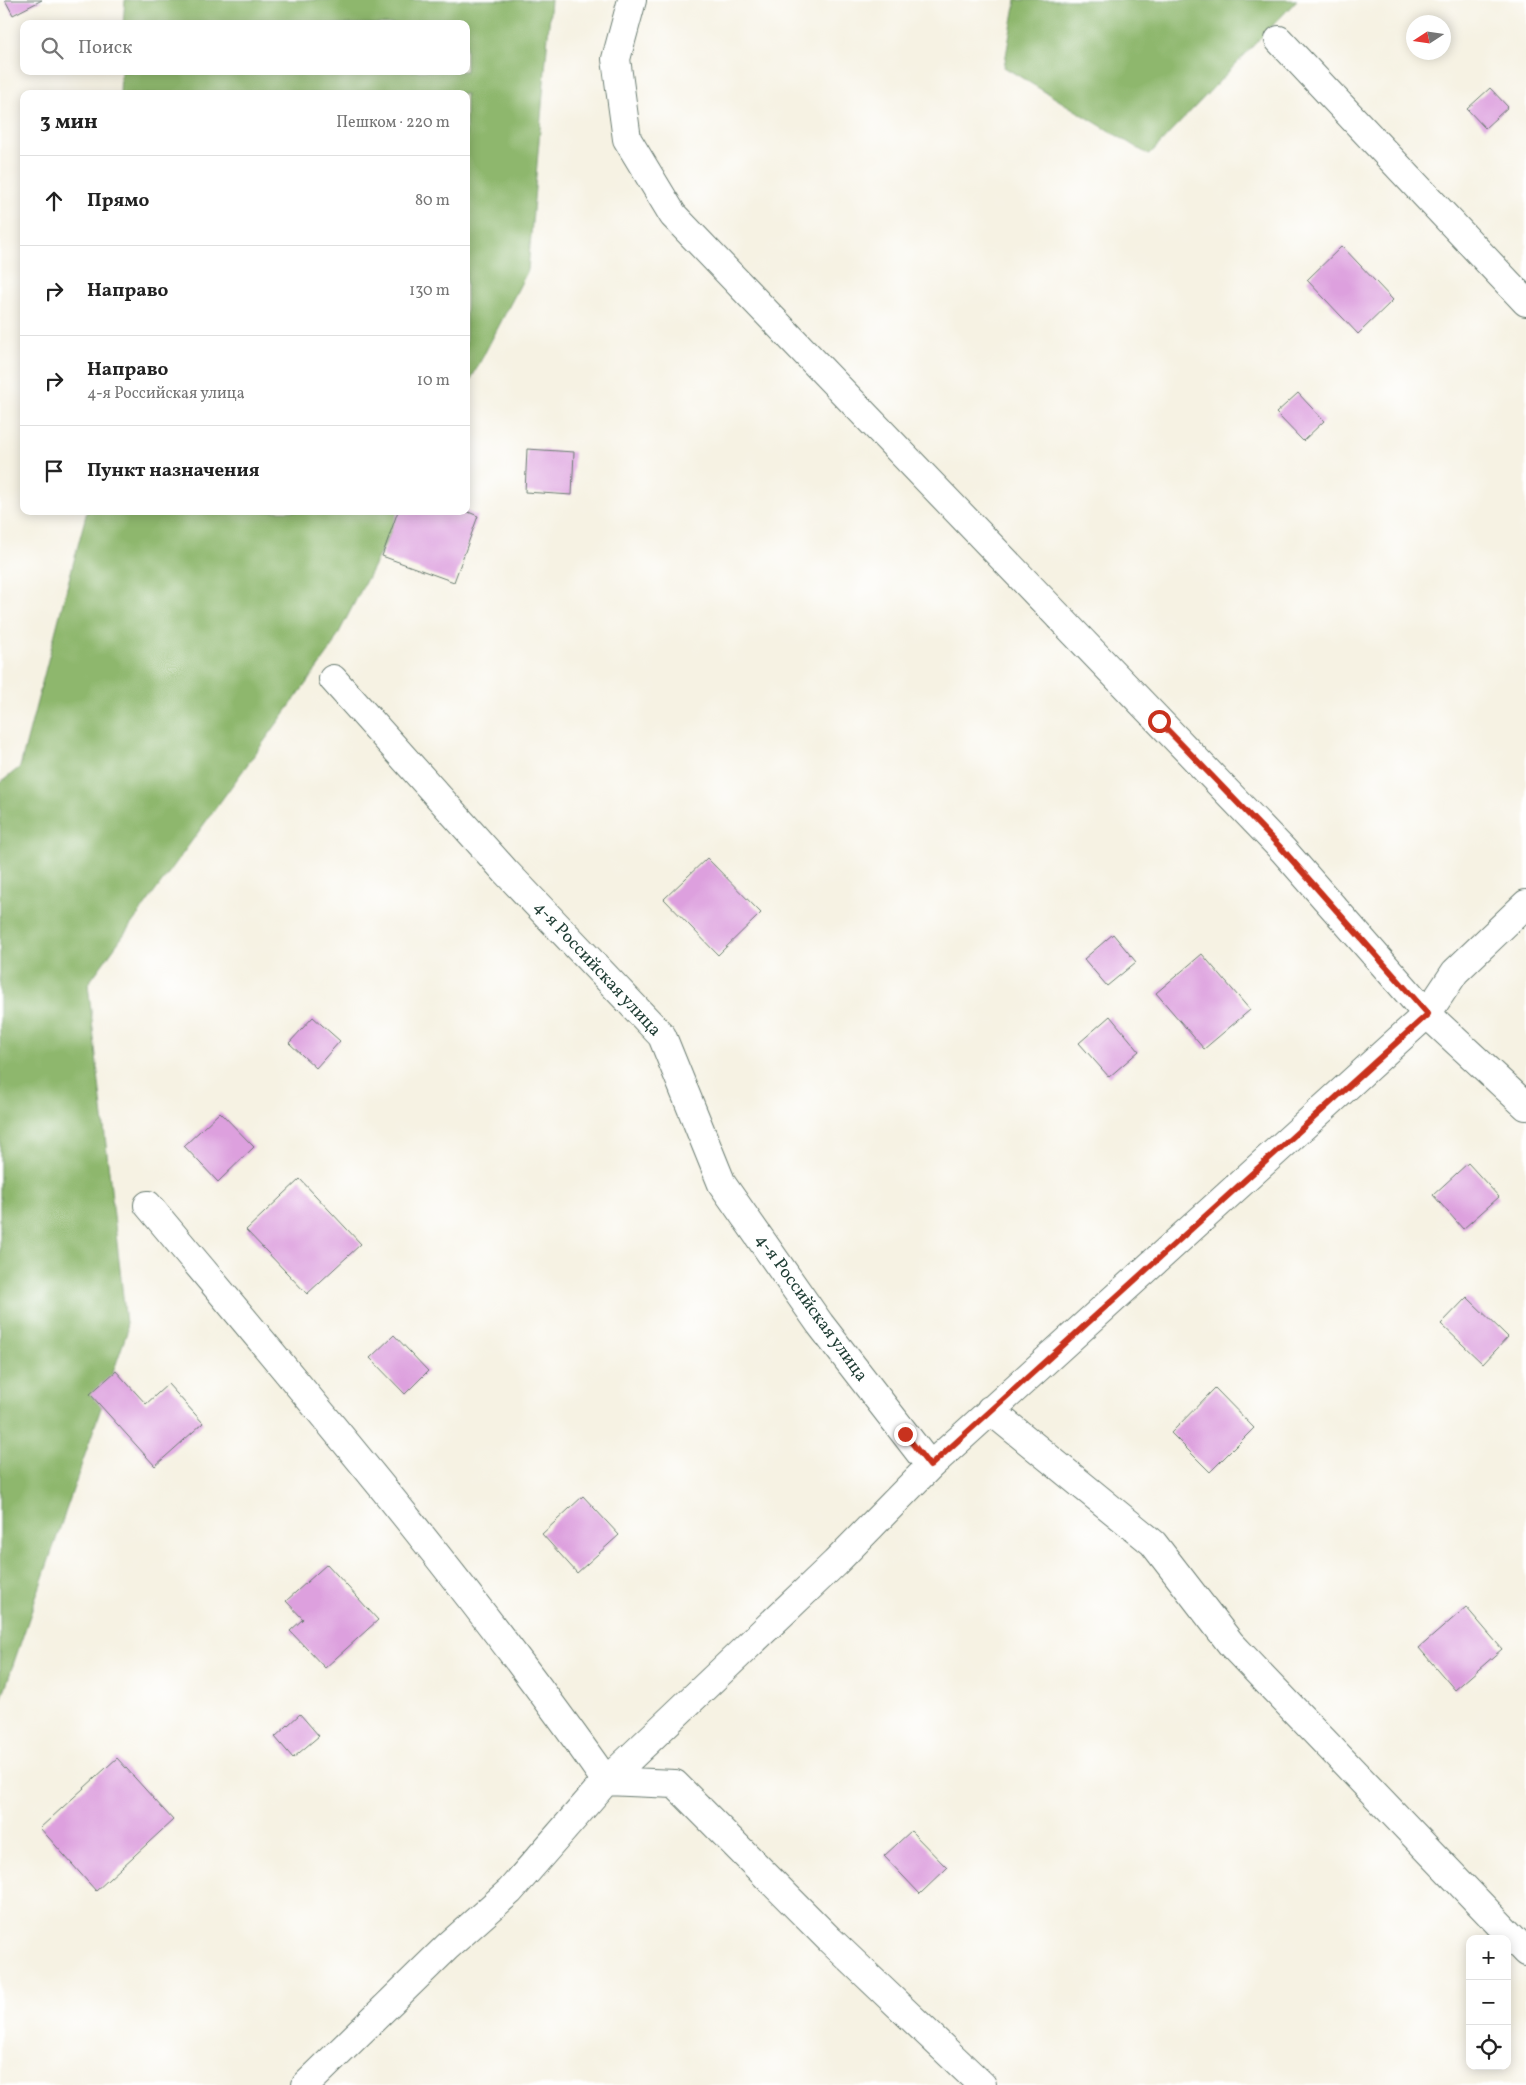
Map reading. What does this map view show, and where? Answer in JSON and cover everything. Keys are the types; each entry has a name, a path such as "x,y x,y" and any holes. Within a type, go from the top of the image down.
{"street":[{"path":"632,0 616,59 627,139 673,215 1283,850 1428,1014 1526,1106"},
{"path":"1279,40 1526,302"},
{"name":"4-я Российская улица","path":"333,678 506,872 662,1036 722,1184 820,1324 930,1466"},
{"path":"306,2085 446,1947 510,1891 606,1781 835,1563 930,1466 1428,1014 1455,972 1526,904"},
{"path":"148,1205 451,1574 557,1711 606,1781"},
{"path":"990,1410 1153,1543 1231,1644 1526,1952"},
{"path":"606,1781 676,1784 830,1940 982,2085"}],"green space":[{"path":"125,0 551,0 528,270 470,381 470,90 120,90 121,75 470,75 470,20 123,20"},
{"path":"1016,0 1297,0 1149,155 1004,67"},
{"path":"86,515 400,515 329,652 88,984 127,1332 0,1703 0,783 20,767"}],"building":[{"path":"5,0 42,0 13,15"},
{"path":"1490,88 1508,107 1485,128 1467,109"},
{"path":"1342,246 1393,300 1358,334 1307,280"},
{"path":"1298,393 1324,421 1303,441 1276,413"},
{"path":"527,449 574,452 572,495 525,492"},
{"path":"470,513 478,516 454,582 382,556 397,515 470,515"},
{"path":"707,858 761,913 718,955 664,899"},
{"path":"1113,934 1136,962 1107,986 1084,959"},
{"path":"1202,954 1250,1010 1204,1049 1156,993"},
{"path":"1110,1016 1139,1051 1109,1077 1079,1043"},
{"path":"313,1017 340,1041 316,1068 289,1043"},
{"path":"220,1112 254,1147 218,1182 184,1146"},
{"path":"1468,1163 1499,1197 1463,1229 1433,1195"},
{"path":"300,1179 361,1244 307,1294 246,1230"},
{"path":"1467,1297 1508,1337 1483,1364 1441,1324"},
{"path":"394,1335 428,1371 405,1394 370,1358"},
{"path":"116,1371 146,1404 168,1384 203,1423 155,1466 90,1394"},
{"path":"1215,1388 1254,1428 1210,1472 1171,1433"},
{"path":"583,1496 619,1535 577,1573 542,1534"},
{"path":"327,1564 378,1620 325,1668 290,1631 303,1619 286,1601"},
{"path":"1466,1607 1502,1649 1455,1690 1419,1648"},
{"path":"300,1714 319,1736 293,1758 275,1737"},
{"path":"117,1758 173,1820 96,1891 40,1828"},
{"path":"911,1831 947,1868 920,1894 884,1856"}],"route":[{"path":"905,1434 930,1466 1428,1014 1283,850 1159,721"}]}
